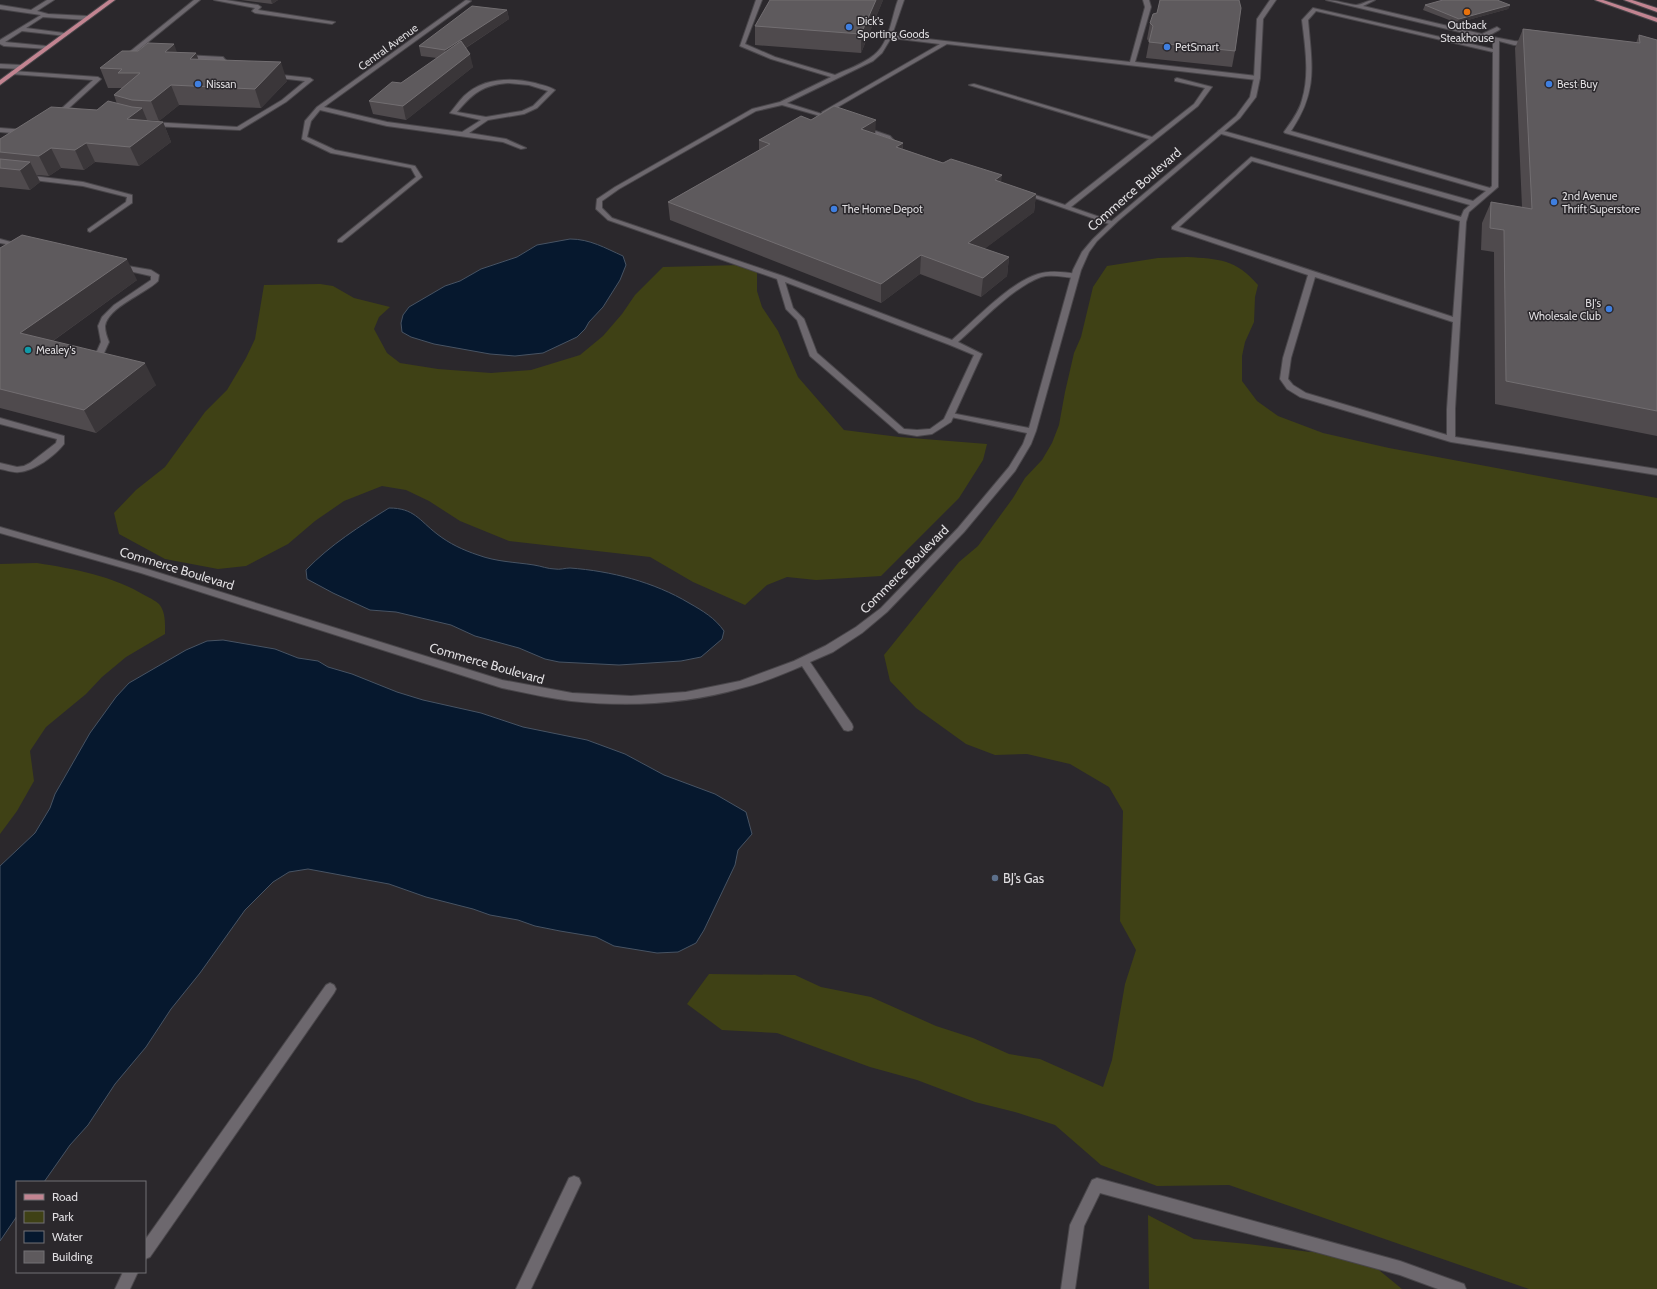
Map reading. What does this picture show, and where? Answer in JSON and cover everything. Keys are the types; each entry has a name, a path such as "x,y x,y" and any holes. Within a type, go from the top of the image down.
{"main road":[{"path":"0,83 112,0"},
{"path":"1598,0 1657,20"},
{"path":"1627,0 1657,10"}],"street":[{"path":"32,12 51,0"},
{"path":"120,61 197,0"},
{"path":"217,0 258,7 255,11 332,22"},
{"name":"Central Avenue","path":"340,242 419,176 413,167 333,152 304,138 308,122 319,108 468,1 457,0"},
{"path":"759,0 742,45 773,58 836,77"},
{"path":"780,278 790,310 800,319 813,354 902,431 917,433 932,431 948,420 978,354 953,343 780,278 610,219 599,208 599,200 617,188 754,110 782,103 876,56 881,51 888,36 901,0"},
{"path":"1132,64 1148,7 1146,0"},
{"name":"Commerce Boulevard","path":"0,530 144,571 502,684 550,694 572,697 631,700 686,696 741,685 804,661 829,649 859,630 884,610 988,499 1012,469 1028,444 1075,276 1086,252 1095,240 1112,223 1238,117 1250,103 1257,78 1260,19 1273,0"},
{"path":"1329,0 1514,43 1538,44"},
{"path":"1357,7 1372,0"},
{"path":"0,7 87,18"},
{"path":"1492,190 1288,132 1298,116 1305,100 1308,75 1305,20 1315,9 1496,51"},
{"path":"46,14 1,42 4,44 46,48"},
{"path":"20,29 64,35"},
{"path":"1483,36 1497,29"},
{"path":"888,36 1257,78"},
{"path":"1451,439 1451,409 1464,220 1466,211 1495,187 1496,39"},
{"path":"820,115 945,43"},
{"path":"131,53 139,54"},
{"path":"177,56 223,59 227,65 241,71"},
{"path":"0,66 21,67"},
{"path":"1067,207 1196,105 1209,87 1177,80 1190,71"},
{"path":"13,73 98,78"},
{"path":"84,112 64,109 104,74"},
{"path":"147,124 238,129 284,101 310,80 264,75"},
{"path":"463,134 486,119 524,112 535,107 552,90 534,84 511,81 491,83 467,97 453,113 486,119"},
{"path":"972,85 1154,139"},
{"path":"782,103 841,122"},
{"path":"319,108 387,124 504,140 523,148"},
{"path":"856,127 888,137 901,151"},
{"path":"0,130 32,132"},
{"path":"1220,132 1475,204"},
{"path":"1457,321 1174,228 1251,159 1464,220"},
{"path":"0,174 83,184 130,196 129,203 90,230"},
{"path":"1014,189 1112,223"},
{"path":"0,241 13,244 0,257"},
{"path":"101,351 105,342 102,335 102,324 108,314 154,281 155,275 148,272 109,264"},
{"path":"953,343 1018,287 1039,276 1063,274 1075,276"},
{"path":"1312,274 1287,358 1284,379 1290,387 1303,395 1451,439 1657,472"},
{"path":"951,415 1032,431"},
{"path":"0,421 61,438 60,444 33,465 17,470 0,466"},
{"path":"804,661 848,727"},
{"path":"146,1251 330,989"},
{"path":"523,1289 574,1183"},
{"path":"1068,1289 1077,1225 1097,1185 1400,1268 1459,1289"},
{"path":"122,1289 130,1273"}],"green space":[{"path":"1187,257 1218,260 1234,265 1250,276 1258,285 1255,297 1254,322 1245,342 1242,356 1242,381 1257,401 1278,416 1323,433 1389,448 1657,498 1657,1289 1529,1289 1229,1185 1157,1186 1101,1165 1055,1125 1015,1112 975,1102 917,1080 870,1067 777,1033 722,1030 687,1004 709,974 795,975 821,987 871,997 936,1026 973,1038 1009,1054 1040,1059 1103,1087 1112,1060 1125,984 1136,950 1120,921 1123,811 1109,787 1070,764 1027,754 995,755 966,744 916,708 890,681 884,655 959,562 978,546 1013,498 1025,478 1042,460 1052,443 1059,425 1074,353 1081,337 1093,287 1107,266 1158,258"},
{"path":"741,265 757,272 757,291 762,307 778,331 798,377 844,430 899,437 987,444 983,460 959,498 881,576 816,580 787,577 767,585 745,605 693,582 650,557 509,541 460,521 429,501 406,490 382,486 344,501 315,521 288,544 246,566 218,569 165,559 119,534 114,513 136,490 165,467 205,412 227,390 246,358 255,339 264,285 320,284 333,286 354,298 390,307 379,317 374,329 387,353 400,363 438,369 491,373 531,370 580,355 603,336 622,314 635,295 663,267"},
{"path":"37,563 93,574 133,589 159,604 165,619 165,634 126,657 102,677 86,694 46,727 30,751 34,781 17,811 0,834 0,564"},
{"path":"1148,1215 1194,1239 1310,1252 1340,1251 1374,1266 1402,1289 1149,1289"}],"water":[{"path":"570,239 591,242 604,247 623,256 626,265 620,280 603,307 577,337 543,353 515,356 490,354 434,344 411,337 402,332 401,323 403,315 409,307 445,286 460,281 481,269 517,257 537,245"},
{"path":"389,508 405,510 416,516 447,541 462,549 485,557 552,569 570,568 601,572 647,583 676,596 704,612 724,631 722,639 701,657 681,661 619,665 559,662 545,659 519,648 475,636 451,625 396,612 370,610 307,579 306,570 325,552 356,529"},
{"path":"223,640 275,649 298,658 318,661 328,667 352,674 397,692 423,700 481,713 523,727 587,740 625,754 664,775 715,794 746,812 752,834 738,850 735,865 704,930 696,943 678,952 657,953 614,946 596,937 535,926 518,920 490,915 426,897 389,884 308,869 289,872 273,882 245,910 200,973 171,1009 146,1047 115,1084 88,1125 70,1145 45,1181 16,1181 16,1217 0,1241 0,866 35,833 50,808 55,794 90,733 116,697 129,683 186,650 207,641"}],"building":[{"path":"770,0 876,0 861,34 755,26"},
{"path":"1160,0 1239,0 1241,8 1235,51 1149,42 1153,26 1150,23 1153,14 1157,13"},
{"name":"Outback Steakhouse","path":"1443,0 1497,0 1510,5 1459,19 1425,5"},
{"path":"472,6 507,10 445,50 419,46"},
{"path":"1523,29 1640,43 1639,35 1657,40 1657,411 1506,381 1504,230 1490,228 1491,202 1532,209"},
{"path":"461,41 470,54 403,106 369,101 392,82 401,83"},
{"path":"148,43 174,44 165,52 196,53 190,59 281,62 255,89 171,85 151,101 132,100 114,95 140,73 118,73 122,69 100,68 122,51 138,51"},
{"path":"108,101 142,108 127,119 163,122 130,147 86,143 75,150 51,148 39,156 0,152 0,139 51,107 97,110"},
{"name":"The Home Depot","path":"834,106 876,120 861,129 903,143 896,147 943,163 951,159 1002,175 995,180 1036,194 968,243 1009,257 983,278 921,255 881,284 668,202 770,144 759,140 801,116 811,120"},
{"path":"0,159 30,162 20,170 0,168"},
{"name":"Mealey's","path":"22,235 127,259 20,333 145,363 84,410 0,389 0,248"}],"place":[{"name":"Outback Steakhouse","path":"1467,12"},
{"name":"Dick's Sporting Goods","path":"849,27"},
{"name":"PetSmart","path":"1167,47"},
{"name":"Nissan","path":"198,84"},
{"name":"Best Buy","path":"1549,84"},
{"name":"2nd Avenue Thrift Superstore","path":"1554,202"},
{"name":"The Home Depot","path":"834,209"},
{"name":"BJ's Wholesale Club","path":"1609,309"},
{"name":"Mealey's","path":"28,350"},
{"name":"BJ’s Gas","path":"995,878"}]}
